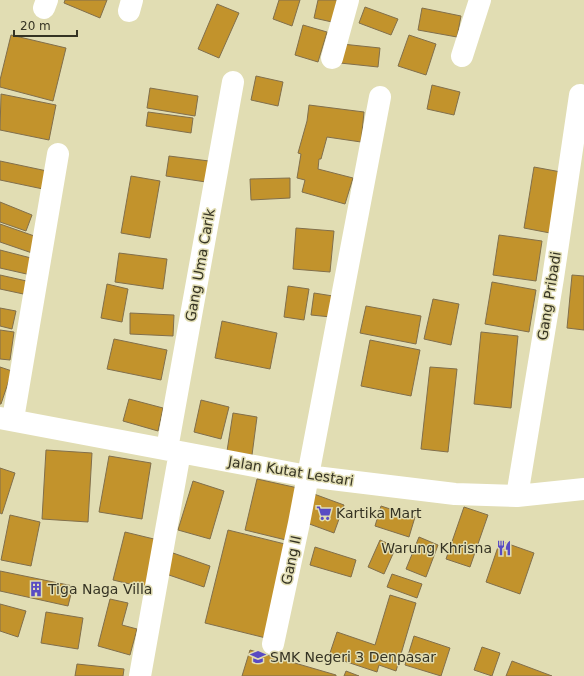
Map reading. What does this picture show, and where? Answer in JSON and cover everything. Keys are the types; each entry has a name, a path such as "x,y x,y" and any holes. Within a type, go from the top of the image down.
{"street":[{"path":"332,58 348,0"},
{"path":"462,56 480,0"},
{"name":"Gang Uma Carik","path":"140,676 173,451 233,82"},
{"name":"Gang Pribadi","path":"516,496 580,95"},
{"name":"Gang II","path":"273,644 299,523 380,96"},
{"path":"6,419 58,154"},
{"name":"Jalan Kutat Lestari","path":"6,419 307,476 455,494 516,496 584,489"}],"building":[{"path":"65,0 107,0 100,18 64,3"},
{"path":"279,0 300,0 292,26 273,19"},
{"path":"318,0 337,0 332,22 314,18"},
{"path":"217,4 239,13 219,58 198,49"},
{"path":"365,7 398,19 391,35 359,23"},
{"path":"422,8 461,16 457,37 418,30"},
{"path":"303,25 327,32 318,62 295,55"},
{"path":"11,35 66,48 53,101 0,87 0,80"},
{"path":"409,35 436,44 426,75 398,66"},
{"path":"342,44 380,48 378,67 340,63"},
{"path":"256,76 283,82 278,106 251,100"},
{"path":"432,85 460,92 454,115 427,109"},
{"path":"150,88 198,96 195,116 147,108"},
{"path":"1,94 56,105 49,140 0,130"},
{"path":"309,105 364,112 361,142 327,137 321,159 319,159 318,169 353,178 345,204 302,192 305,180 297,178 301,154 298,153 307,121"},
{"path":"148,112 193,118 191,133 146,126"},
{"path":"169,156 209,161 206,182 166,176"},
{"path":"0,161 47,171 43,189 0,180"},
{"path":"534,167 561,172 550,233 524,228"},
{"path":"131,176 160,181 150,238 121,233"},
{"path":"290,178 290,198 251,200 250,179"},
{"path":"0,202 32,215 26,231 0,222"},
{"path":"0,224 40,238 35,254 0,242"},
{"path":"296,228 334,231 330,272 293,269"},
{"path":"499,235 542,241 536,281 493,275"},
{"path":"0,250 35,259 31,275 0,268"},
{"path":"119,253 167,259 163,289 115,282"},
{"path":"0,275 31,282 28,295 0,289"},
{"path":"572,275 584,276 584,330 567,328"},
{"path":"492,282 536,290 529,332 485,324"},
{"path":"107,284 128,289 122,322 101,318"},
{"path":"288,286 309,289 304,320 284,317"},
{"path":"314,293 333,296 331,317 311,315"},
{"path":"433,299 459,304 451,345 424,339"},
{"path":"366,306 421,316 416,344 360,333"},
{"path":"0,308 16,311 12,329 0,326"},
{"path":"130,313 174,315 173,336 130,334"},
{"path":"222,321 277,333 270,369 215,358"},
{"path":"0,330 14,332 10,360 0,359"},
{"path":"481,332 518,336 511,408 474,404"},
{"path":"114,339 167,350 161,380 107,369"},
{"path":"370,340 420,350 411,396 361,386"},
{"path":"0,367 12,371 1,404 0,404"},
{"path":"430,367 457,369 448,452 421,449"},
{"path":"129,399 163,408 158,431 123,421"},
{"path":"201,400 229,407 221,439 194,432"},
{"path":"233,413 257,417 252,455 227,451"},
{"path":"46,450 92,453 88,522 42,519"},
{"path":"109,456 151,463 142,519 99,512"},
{"path":"0,468 15,473 2,514 0,513"},
{"path":"257,479 298,488 286,540 245,530"},
{"path":"193,481 224,491 210,539 178,530"},
{"name":"Kartika Mart","path":"314,494 344,505 334,533 304,522"},
{"path":"381,506 415,517 409,537 375,526"},
{"path":"464,507 488,515 470,567 446,559"},
{"path":"10,515 40,522 31,566 1,560"},
{"path":"228,530 293,546 270,639 205,623"},
{"path":"125,532 158,540 147,588 113,580"},
{"path":"419,537 438,545 426,577 406,569"},
{"path":"380,540 396,547 384,574 368,567"},
{"path":"500,541 534,553 520,594 486,582"},
{"path":"315,547 356,560 351,577 310,565"},
{"path":"173,553 210,566 204,587 166,574"},
{"name":"Tiga Naga Villa","path":"0,571 73,586 68,606 0,591"},
{"path":"392,574 422,584 417,598 387,587"},
{"path":"390,595 416,603 396,671 379,665 377,672 329,656 337,632 375,645"},
{"path":"110,599 128,603 122,625 137,629 130,655 98,646"},
{"path":"0,604 26,611 18,637 0,631"},
{"path":"46,612 83,618 78,649 41,643"},
{"path":"414,636 450,648 441,676 405,665"},
{"path":"482,647 500,653 492,676 474,670"},
{"path":"250,650 336,675 336,676 242,676"},
{"path":"512,661 552,676 506,676"},
{"path":"77,664 124,669 123,676 75,676"},
{"path":"346,671 359,676 344,676"}],"place":[{"name":"Kartika Mart","path":"324,513"},
{"name":"Warung Khrisna","path":"504,548"},
{"name":"Tiga Naga Villa","path":"36,589"},
{"name":"SMK Negeri 3 Denpasar","path":"258,657"}]}
